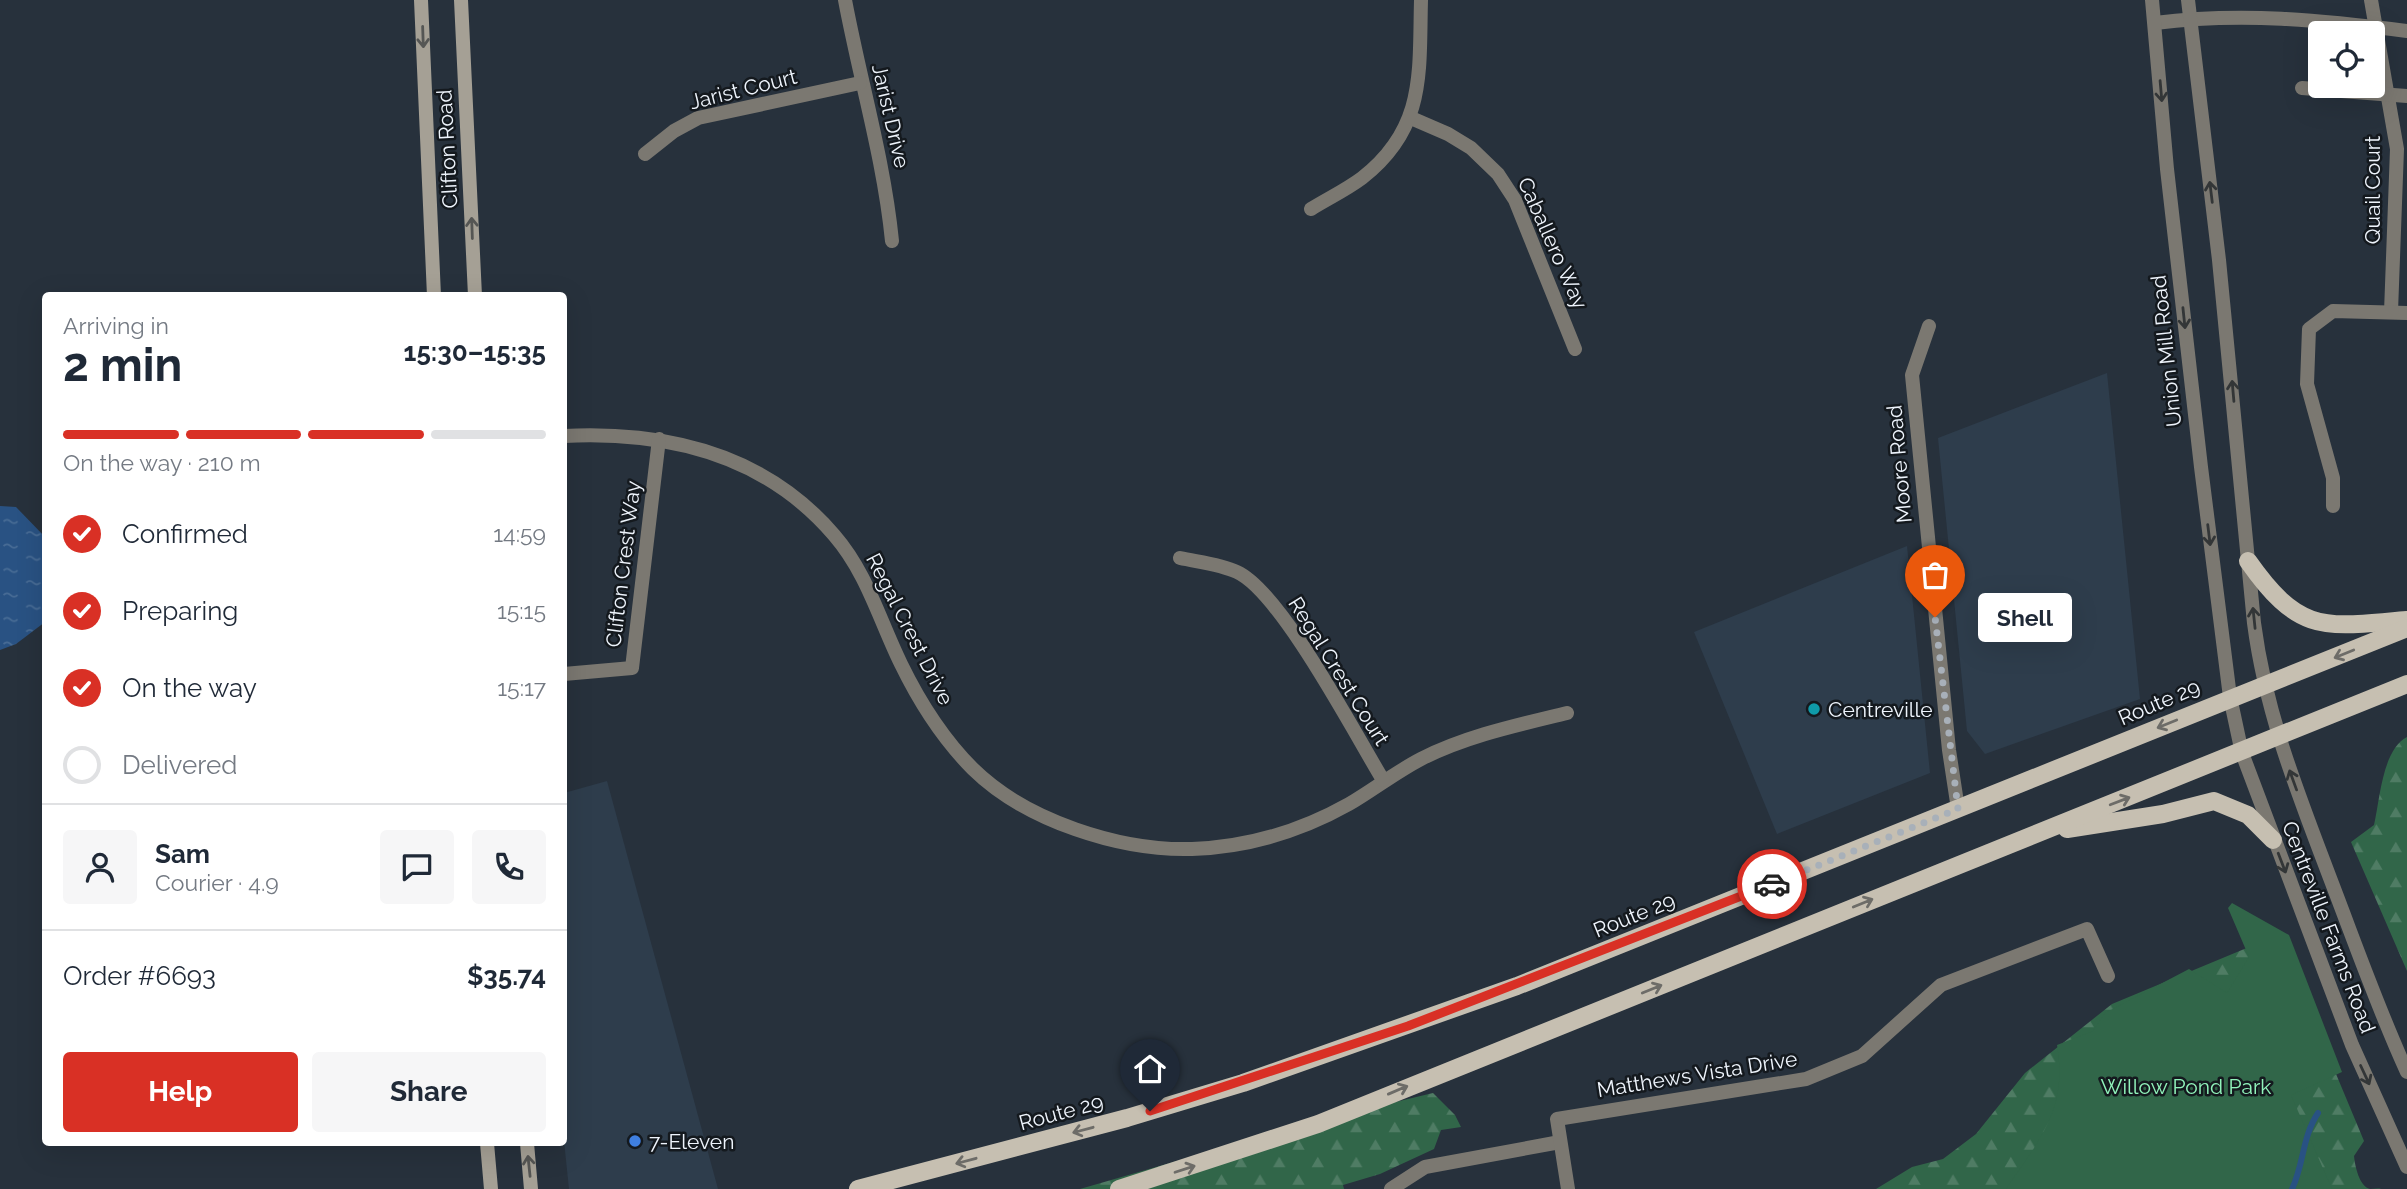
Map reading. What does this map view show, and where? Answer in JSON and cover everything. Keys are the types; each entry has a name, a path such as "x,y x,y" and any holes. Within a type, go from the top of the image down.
{"main road":[{"name":"Clifton Road","path":"421,0 434,292"},
{"name":"Clifton Road","path":"461,0 475,292"},
{"path":"2248,561 2272,594 2292,612 2312,622 2343,626 2407,620"},
{"name":"Route 29","path":"859,1189 1127,1118 1408,1026 1530,981 2407,628"},
{"path":"1119,1189 1318,1124 2032,835 2242,753 2407,684"},
{"path":"2032,835 2163,814 2214,801 2248,814 2273,840"},
{"path":"486,1146 491,1189"},
{"path":"527,1146 531,1189"}],"street":[{"name":"Jarist Drive","path":"845,0 860,83 888,195 892,242"},
{"path":"1311,209 1363,177 1402,135 1411,118 1419,66 1421,0"},
{"name":"Union Mill Road","path":"2152,0 2167,169 2230,697"},
{"path":"2188,0 2216,233 2263,685"},
{"name":"Quail Court","path":"2371,0 2373,21"},
{"path":"2155,23 2190,19 2290,17 2324,21"},
{"path":"2385,28 2407,31"},
{"name":"Jarist Court","path":"645,154 674,131 698,118 860,83"},
{"name":"Quail Court","path":"2385,84 2397,149 2391,312"},
{"path":"2302,88 2407,96"},
{"name":"Caballero Way","path":"1411,118 1448,134 1471,148 1498,174 1515,200 1575,349"},
{"path":"2333,506 2333,478 2307,384 2309,329 2333,311 2407,313"},
{"name":"Moore Road","path":"1929,326 1912,375 1949,750 1958,809"},
{"name":"Regal Crest Drive","path":"567,436 615,434 659,439 719,454 772,480 834,534 863,576 900,663 935,722 974,770 1010,796 1059,823 1102,840 1147,847 1191,849 1235,846 1314,822 1424,757 1483,735 1567,713"},
{"name":"Clifton Crest Way","path":"567,674 632,668 659,439"},
{"name":"Regal Crest Court","path":"1180,558 1238,572 1262,591 1293,630 1382,780"},
{"name":"Centreville Farms Road","path":"2263,685 2279,737 2388,1030 2407,1072"},
{"name":"Centreville Farms Road","path":"2230,697 2242,753 2273,840 2351,1045 2407,1167"},
{"name":"Matthews Vista Drive","path":"1560,1142 1557,1119 1806,1079 1862,1056 1941,985 2087,929 2108,976"},
{"path":"1391,1189 1425,1167 1560,1142 1568,1189"}],"shaded area":[{"path":"2107,373 2140,699 1985,754 1967,731 1938,438"},
{"path":"1907,546 1930,773 1777,834 1694,632"},
{"path":"607,781 718,1189 569,1189 565,1146 567,1146 567,792"}],"green space":[{"path":"2407,737 2407,971 2351,842 2374,825 2387,764 2399,743"},
{"name":"Willow Pond Park","path":"2232,903 2289,935 2342,1072 2291,1095 2332,1189 2006,1189 2040,1138 2055,1106 2059,1068 2057,1045 2093,1031 2105,1013 2189,969 2227,993 2249,957 2228,908"},
{"name":"Willow Pond Park","path":"2278,935 2364,1141 2354,1156 2360,1180 2370,1189 1876,1189 1912,1167 1943,1159 1976,1134 2025,1073 2112,1004"},
{"path":"1433,1093 1455,1115 1461,1127 1441,1130 1434,1149 1380,1174 1343,1185 1344,1189 1080,1189 1312,1122"}],"water":[{"path":"0,506 16,507 42,534 42,624 16,644 0,650"}],"waterway":[{"path":"2292,1189 2309,1131 2318,1113"}],"way so far":[{"path":"1772,884 1958,809 1935,617"}],"place":[{"name":"Shell","path":"1935,617"},
{"name":"Centreville","path":"1814,709"},
{"name":"7-Eleven","path":"635,1141"}],"route":[{"path":"1150,1111 1244,1083 1408,1026 1517,986 1772,884"}]}
